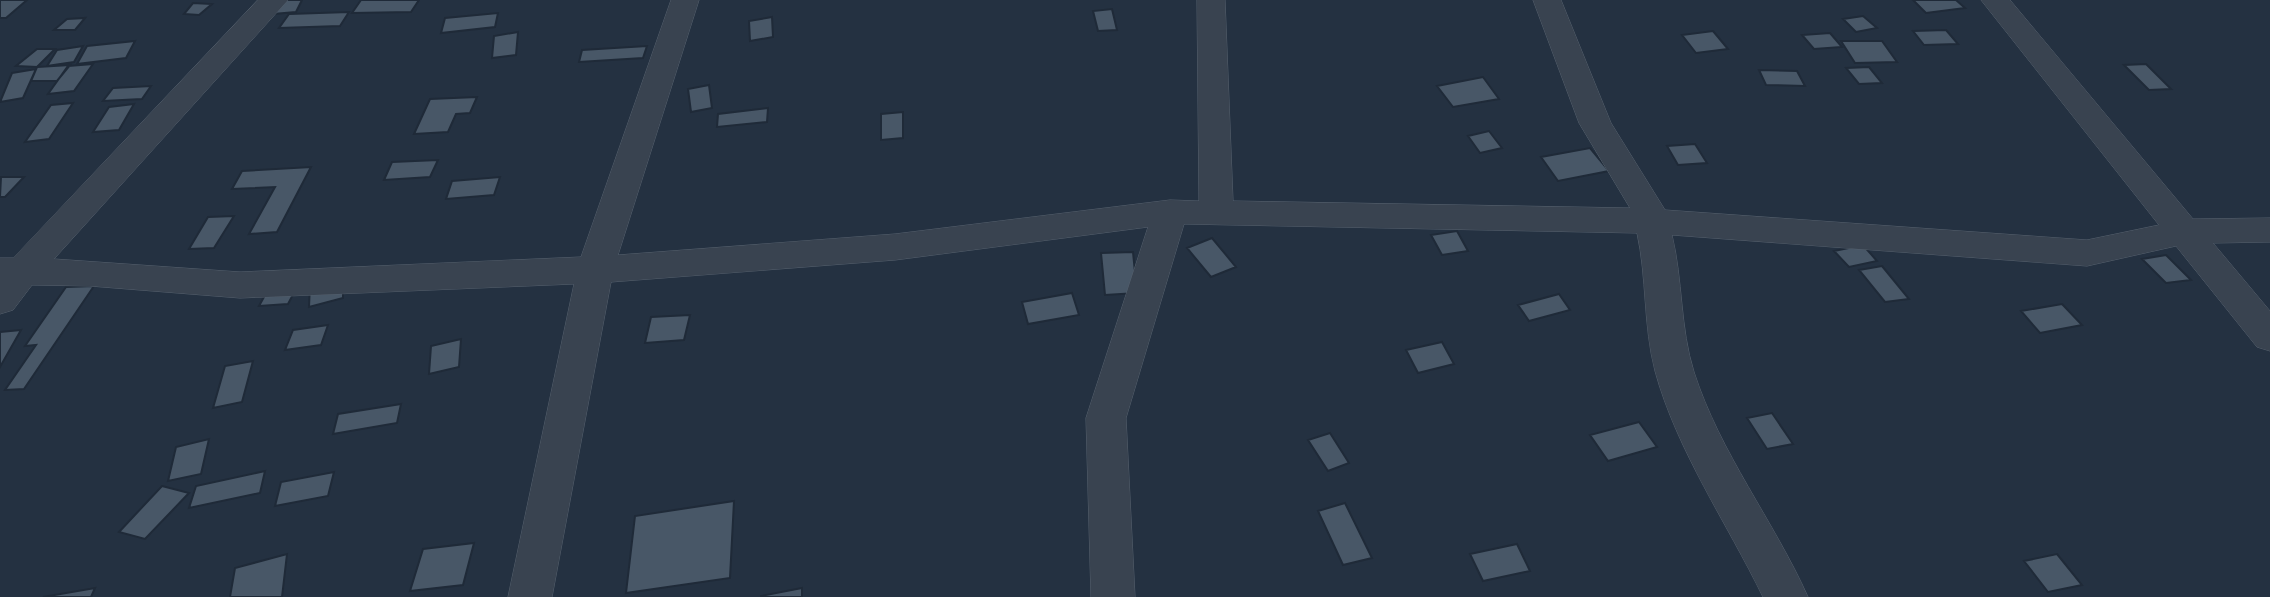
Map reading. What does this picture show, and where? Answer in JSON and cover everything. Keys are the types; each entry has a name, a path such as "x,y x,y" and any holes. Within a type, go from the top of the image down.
{"street":[{"path":"0,300 12,270 274,0"},
{"path":"530,597 595,270 685,0"},
{"path":"1211,0 1216,215"},
{"path":"1547,0 1603,138 1640,192 1651,221 1677,379 1698,430 1786,597"},
{"path":"1995,0 2165,212 2187,232 2270,337"},
{"path":"12,270 240,285 595,270 895,247 1170,212 1216,215 1651,221 2087,253 2187,232 2270,230"},
{"path":"1113,597 1106,418 1170,212"}],"building":[{"path":"0,0 27,0 6,18 0,18"},
{"path":"281,0 302,0 296,12 273,14"},
{"path":"361,0 419,0 411,12 352,13"},
{"path":"1913,0 1956,0 1965,8 1926,13"},
{"path":"193,3 212,4 199,15 184,14"},
{"path":"1112,9 1117,30 1098,31 1093,11"},
{"path":"349,12 340,26 279,28 289,14"},
{"path":"498,13 495,27 441,33 445,18"},
{"path":"1863,16 1877,28 1856,32 1843,19"},
{"path":"772,17 773,37 750,41 749,21"},
{"path":"85,18 75,30 54,30 67,19"},
{"path":"1946,30 1958,44 1924,45 1913,31"},
{"path":"1713,31 1728,49 1696,53 1682,35"},
{"path":"518,32 516,55 492,58 494,36"},
{"path":"1830,33 1842,47 1814,49 1802,35"},
{"path":"135,41 126,58 77,64 87,46"},
{"path":"1841,41 1882,41 1897,62 1855,63"},
{"path":"83,46 74,62 47,66 57,50"},
{"path":"647,46 643,58 579,62 582,50"},
{"path":"37,49 55,49 37,67 16,66"},
{"path":"93,64 74,91 48,94 68,66"},
{"path":"2146,64 2171,89 2149,90 2124,65"},
{"path":"70,65 57,81 31,81 37,67"},
{"path":"1869,67 1882,83 1859,84 1846,68"},
{"path":"36,69 23,98 0,102 12,73"},
{"path":"1759,70 1797,71 1805,86 1766,85"},
{"path":"1483,77 1499,99 1453,107 1437,86"},
{"path":"709,85 712,108 691,112 688,89"},
{"path":"151,86 142,99 103,101 113,88"},
{"path":"477,97 470,113 456,114 448,132 414,134 430,99"},
{"path":"73,103 49,139 25,142 51,105"},
{"path":"134,104 119,130 93,132 109,107"},
{"path":"768,108 767,122 717,127 718,114"},
{"path":"903,112 903,138 881,140 881,114"},
{"path":"1489,131 1502,148 1480,153 1468,136"},
{"path":"1695,144 1707,163 1678,165 1667,146"},
{"path":"1590,148 1609,171 1558,181 1541,157"},
{"path":"438,160 430,177 384,180 392,162"},
{"path":"311,167 277,232 249,234 275,187 232,189 242,171"},
{"path":"1,177 24,177 5,197 0,197"},
{"path":"500,177 494,195 446,199 452,181"},
{"path":"234,216 214,248 189,249 208,217"},
{"path":"1457,231 1468,251 1442,255 1431,235"},
{"path":"1212,238 1236,267 1211,277 1187,248"},
{"path":"1863,245 1877,261 1849,267 1834,251"},
{"path":"1133,252 1137,293 1105,295 1101,253"},
{"path":"2166,255 2191,280 2166,283 2142,259"},
{"path":"1882,266 1909,299 1885,302 1859,270"},
{"path":"304,274 288,304 259,306 276,275"},
{"path":"343,276 343,298 309,307 310,284"},
{"path":"94,286 24,389 5,390 36,345 25,346 66,287"},
{"path":"1072,293 1079,315 1028,324 1022,302"},
{"path":"1559,294 1570,310 1529,321 1518,305"},
{"path":"2062,304 2082,325 2040,333 2021,311"},
{"path":"690,315 684,340 645,343 651,317"},
{"path":"328,325 321,345 285,350 293,330"},
{"path":"21,330 0,367 0,332"},
{"path":"461,339 459,367 429,374 431,346"},
{"path":"1442,342 1454,364 1418,373 1406,350"},
{"path":"253,361 242,402 213,408 225,366"},
{"path":"401,404 397,423 333,434 338,414"},
{"path":"1772,413 1793,444 1767,449 1747,418"},
{"path":"1639,422 1657,447 1608,461 1590,435"},
{"path":"1330,433 1349,463 1328,471 1308,440"},
{"path":"209,439 201,474 168,481 176,447"},
{"path":"265,471 260,493 189,508 196,486"},
{"path":"334,472 328,496 275,506 281,482"},
{"path":"162,486 189,493 145,539 119,532"},
{"path":"734,501 730,578 626,593 635,516"},
{"path":"1345,503 1372,558 1343,565 1318,511"},
{"path":"474,543 463,585 410,591 423,549"},
{"path":"1517,544 1530,571 1483,581 1470,554"},
{"path":"287,554 282,597 230,597 235,568"},
{"path":"2057,554 2082,585 2048,592 2024,561"},
{"path":"95,588 91,597 43,597"},
{"path":"802,588 802,597 761,597 761,596"}]}
